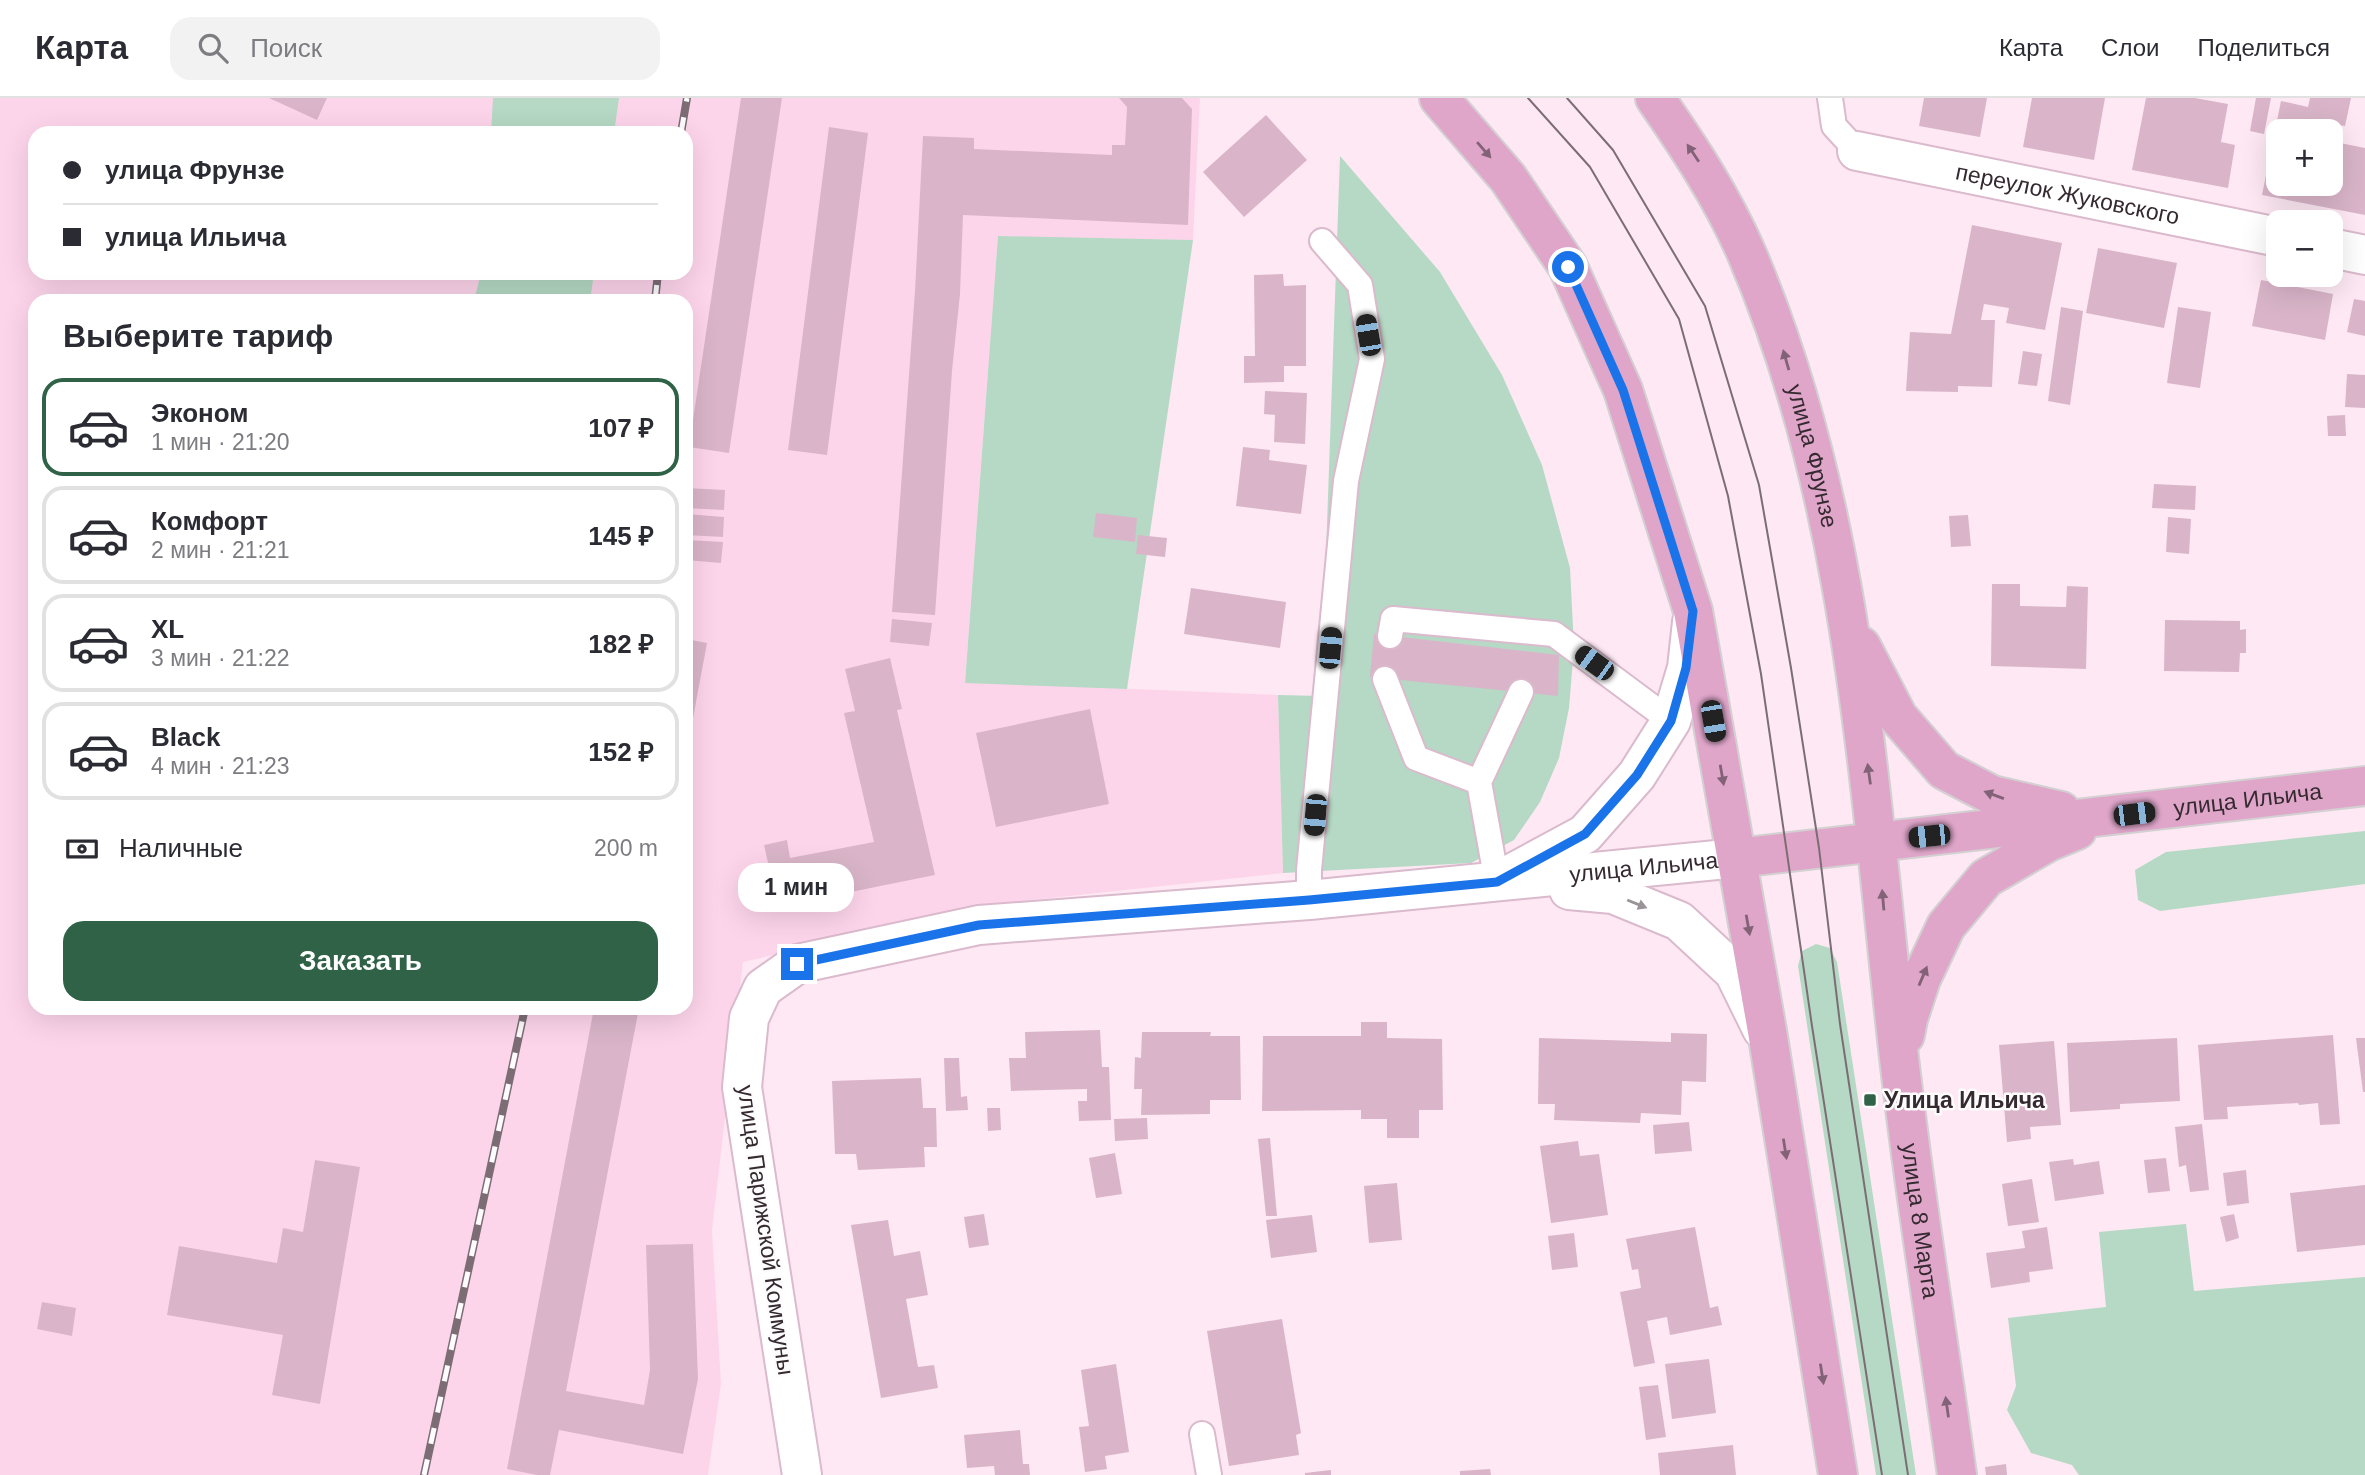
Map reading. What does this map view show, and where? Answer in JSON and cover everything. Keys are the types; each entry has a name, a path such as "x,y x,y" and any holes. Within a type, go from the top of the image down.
{"main road":[{"path":"1439,98 1508,178 1568,267 1623,390 1693,611 1737,858 1838,1475"},
{"name":"улица Фрунзе","path":"1656,98 1709,178 1745,250 1780,339 1817,470 1848,622 1878,842"},
{"path":"1848,622 1898,717 1944,770 1992,795 2048,810 2108,817"},
{"name":"улица Ильича","path":"1737,858 2365,786"},
{"path":"1900,1065 1908,1019 1921,979 1947,926 1986,878 2048,842 2108,817"},
{"name":"улица 8 Марта","path":"1878,842 1900,1065 1957,1475"}],"street":[{"name":"переулок Жуковского","path":"1857,151 2266,235"},
{"path":"2343,250 2365,255"},
{"path":"1497,882 1585,834 1637,775 1671,721 1686,668 1693,611"},
{"name":"улица Ильича","path":"763,988 797,964 979,925 1309,900 1737,858"},
{"path":"1497,882 1613,894 1679,921 1734,972 1768,1045"},
{"name":"улица Парижской Коммуны","path":"763,988 749,1018 742,1087 802,1475"}],"lane":[{"path":"1830,98 1834,126 1857,151"},
{"path":"1309,900 1309,870 1346,481 1372,359 1360,285 1322,241"},
{"path":"1390,636 1393,619 1513,640 1554,634 1671,721"},
{"path":"1385,679 1416,758 1479,782"},
{"path":"1497,882 1479,782 1521,692"},
{"path":"1202,1434 1209,1475"}],"shaded area":[{"path":"0,98 1200,98 1193,240 998,237 965,682 1278,695 1283,873 994,904 743,962 712,1230 721,1384 708,1475 0,1475"}],"green space":[{"path":"493,98 619,98 615,126 491,126"},
{"path":"1340,156 1440,272 1502,375 1542,465 1570,568 1574,647 1569,708 1559,758 1540,802 1514,840 1471,863 1283,873 1278,695 1321,696"},
{"path":"998,236 1193,240 1127,689 965,683"},
{"path":"479,280 593,280 591,294 476,294"},
{"path":"2365,831 2365,884 2160,911 2138,900 2135,870 2166,852"},
{"path":"1816,944 1830,948 1837,962 1916,1475 1876,1475 1798,966 1802,951"},
{"path":"2186,1224 2194,1291 2365,1277 2365,1475 2079,1475 2072,1465 2031,1453 2007,1410 2016,1386 2008,1318 2106,1307 2099,1232"}],"building":[{"path":"269,98 327,98 317,120"},
{"path":"741,98 782,98 729,453 693,448 693,420"},
{"path":"1119,98 1182,98 1192,109 1188,225 963,215 960,294 935,615 892,612 923,136 974,138 974,149 1112,155 1112,145 1125,145 1127,107"},
{"path":"1924,98 1987,98 1980,137 1919,126"},
{"path":"2032,98 2105,98 2094,160 2023,147"},
{"path":"2146,98 2195,98 2228,104 2221,142 2235,145 2228,188 2132,170"},
{"path":"2256,98 2271,98 2264,134 2250,131"},
{"path":"2310,98 2351,98 2345,126 2343,119 2277,119 2281,101 2308,107"},
{"path":"1266,115 1307,160 1244,217 1203,172"},
{"path":"829,127 868,133 827,455 788,450"},
{"path":"2343,144 2365,148 2365,215 2267,196 2343,196"},
{"path":"2266,175 2266,196 2262,195"},
{"path":"1972,225 2062,243 2045,330 2006,323 2009,308 1984,304 1981,320 1995,320 1992,387 1958,386 1958,392 1906,391 1910,332 1951,334"},
{"path":"2098,248 2177,263 2164,328 2086,313"},
{"path":"1283,274 1284,286 1306,285 1306,366 1284,366 1284,382 1244,383 1244,356 1255,356 1254,275"},
{"path":"2261,280 2266,281 2266,287 2297,287 2333,294 2325,340 2252,326"},
{"path":"2354,299 2365,301 2365,336 2347,332"},
{"path":"2061,307 2083,311 2070,405 2048,401"},
{"path":"2178,307 2211,312 2200,388 2167,383"},
{"path":"2023,351 2042,354 2037,386 2018,384"},
{"path":"2347,374 2365,375 2365,408 2345,407"},
{"path":"1265,391 1307,393 1305,444 1274,442 1275,415 1264,414"},
{"path":"2345,415 2346,436 2328,436 2327,416"},
{"path":"1243,447 1270,450 1269,460 1307,465 1301,514 1236,506"},
{"path":"2154,484 2196,486 2195,510 2152,508"},
{"path":"693,488 725,490 724,510 693,508"},
{"path":"1096,513 1137,518 1135,542 1093,537"},
{"path":"693,515 724,517 723,537 693,535"},
{"path":"1968,515 1971,546 1951,547 1949,516"},
{"path":"2168,517 2191,519 2189,554 2166,552"},
{"path":"1138,535 1167,538 1165,557 1136,554"},
{"path":"693,540 723,542 721,563 693,561"},
{"path":"1992,584 2020,584 2020,606 2066,607 2067,586 2088,587 2086,669 1991,666"},
{"path":"1191,588 1286,602 1280,648 1184,634"},
{"path":"892,619 932,623 929,646 890,642"},
{"path":"2165,620 2240,621 2240,630 2246,629 2246,653 2240,653 2239,672 2164,671"},
{"path":"1374,634 1559,655 1558,696 1370,677"},
{"path":"693,640 707,643 693,718"},
{"path":"890,658 902,709 897,710 935,875 801,902 798,889 775,894 764,845 787,840 790,858 874,842 844,713 855,711 845,669"},
{"path":"1090,709 1109,804 996,827 976,733"},
{"path":"593,1015 638,1015 566,1391 644,1405 650,1370 646,1245 693,1244 698,1379 683,1454 559,1430 550,1475 507,1469"},
{"path":"1361,1022 1387,1022 1387,1038 1442,1039 1443,1110 1419,1110 1419,1138 1387,1138 1387,1119 1361,1119 1361,1110 1262,1111 1263,1036 1361,1036"},
{"path":"1100,1030 1102,1067 1109,1067 1111,1120 1079,1121 1078,1101 1087,1101 1087,1089 1011,1091 1009,1058 1026,1058 1025,1032"},
{"path":"1142,1032 1211,1032 1210,1036 1240,1036 1241,1100 1210,1100 1210,1114 1141,1115 1142,1089 1134,1089 1135,1057 1141,1058"},
{"path":"1671,1033 1707,1034 1706,1082 1682,1081 1681,1115 1641,1113 1640,1123 1554,1120 1555,1104 1538,1104 1539,1038 1671,1042"},
{"path":"2333,1035 2340,1124 2320,1125 2318,1103 2227,1107 2228,1119 2204,1120 2198,1045"},
{"path":"2177,1038 2180,1101 2120,1104 2120,1109 2070,1112 2067,1043"},
{"path":"2356,1038 2365,1038 2365,1092 2363,1092"},
{"path":"2054,1041 2061,1125 2030,1127 2031,1139 2007,1142 1999,1045"},
{"path":"944,1058 959,1058 961,1097 967,1096 968,1110 946,1111"},
{"path":"921,1078 923,1108 936,1108 937,1147 924,1147 925,1167 858,1170 856,1154 835,1154 832,1081"},
{"path":"987,1108 1000,1108 1001,1130 988,1131"},
{"path":"1147,1118 1148,1139 1115,1141 1114,1119"},
{"path":"1689,1122 1692,1151 1655,1154 1653,1125"},
{"path":"2202,1124 2209,1190 2190,1192 2186,1165 2179,1167 2175,1127"},
{"path":"1270,1138 1277,1216 1266,1216 1258,1139"},
{"path":"1578,1141 1580,1156 1599,1154 1608,1215 1551,1223 1540,1146"},
{"path":"1115,1153 1122,1194 1096,1198 1089,1158"},
{"path":"2166,1158 2170,1191 2148,1193 2144,1160"},
{"path":"2073,1159 2074,1165 2099,1161 2104,1194 2055,1201 2049,1162"},
{"path":"315,1160 360,1167 320,1404 272,1395 283,1335 167,1315 179,1246 277,1263 283,1228 303,1232"},
{"path":"2246,1170 2249,1203 2227,1206 2223,1173"},
{"path":"2032,1179 2039,1222 2008,1226 2002,1184"},
{"path":"1397,1183 1402,1240 1369,1243 1364,1186"},
{"path":"2365,1185 2365,1245 2297,1252 2290,1193"},
{"path":"984,1214 989,1245 969,1248 964,1217"},
{"path":"2234,1214 2239,1238 2226,1242 2220,1217"},
{"path":"1312,1215 1317,1252 1271,1258 1266,1220"},
{"path":"888,1220 894,1256 920,1251 928,1295 906,1299 918,1367 934,1365 938,1388 881,1398 851,1225"},
{"path":"1695,1227 1710,1308 1718,1306 1722,1325 1670,1335 1667,1317 1647,1321 1655,1363 1634,1367 1620,1292 1641,1288 1638,1269 1632,1270 1626,1239"},
{"path":"2047,1227 2053,1269 2029,1272 2030,1282 1991,1288 1986,1253 2025,1248 2022,1231"},
{"path":"1574,1233 1578,1267 1552,1270 1548,1236"},
{"path":"42,1302 76,1308 72,1336 37,1329"},
{"path":"1282,1319 1301,1433 1296,1435 1299,1455 1229,1466 1207,1331"},
{"path":"1709,1359 1716,1413 1672,1419 1665,1364"},
{"path":"1116,1364 1129,1452 1105,1456 1107,1469 1085,1472 1079,1427 1089,1426 1081,1370"},
{"path":"1658,1385 1666,1437 1646,1440 1639,1387"},
{"path":"1020,1430 1023,1464 1029,1464 1030,1475 995,1475 994,1466 967,1468 964,1435"},
{"path":"1733,1445 1736,1475 1660,1475 1658,1453"},
{"path":"2006,1464 2007,1475 1986,1475 1985,1467"},
{"path":"1490,1469 1491,1475 1460,1475 1460,1471"},
{"path":"1331,1470 1331,1475 1305,1475 1305,1473"}],"tram line":[{"path":"1528,98 1590,167 1679,319 1728,496 1761,674 1812,1026 1882,1475"},
{"path":"1567,98 1613,150 1705,306 1759,485 1819,848 1840,1024 1908,1475"}],"railway":[{"path":"682,126 687,98"},
{"path":"656,294 657,280"},
{"path":"424,1475 523,1015"}],"place":[{"name":"Улица Ильича","path":"1870,1100"}],"route":[{"path":"797,964 979,925 1309,900 1497,882 1585,834 1637,775 1671,721 1686,668 1693,611 1623,390 1568,267"}]}
